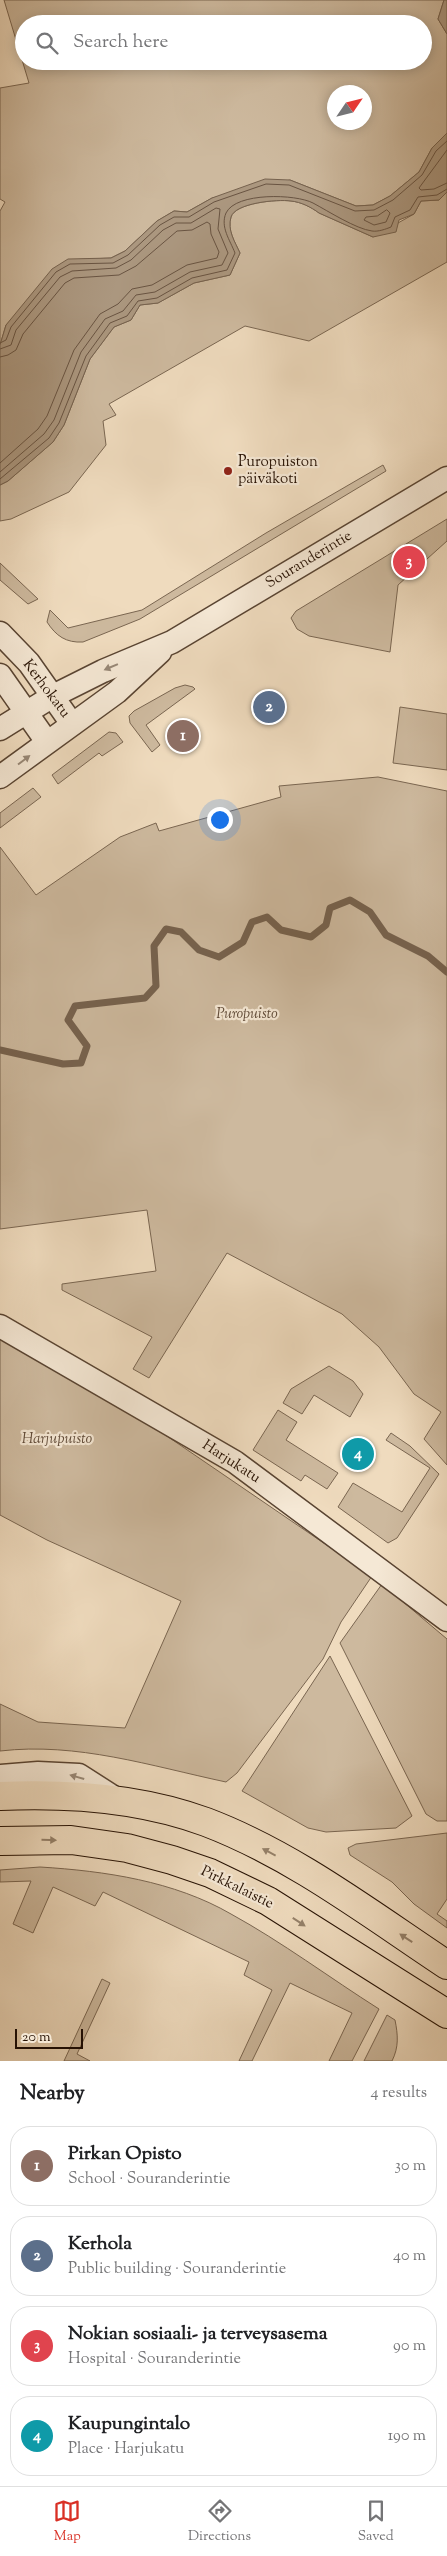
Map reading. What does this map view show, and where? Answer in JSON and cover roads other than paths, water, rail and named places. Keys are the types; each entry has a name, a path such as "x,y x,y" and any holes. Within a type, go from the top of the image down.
{"main road":[{"path":"0,1796 52,1795 119,1801 204,1822 256,1845 303,1872 447,1965"},
{"name":"Pirkkalaistie","path":"0,1841 71,1840 127,1848 210,1873 268,1901 447,2014"}],"street":[{"name":"Souranderintie","path":"0,729 53,696 103,671 172,642 447,478"},
{"name":"Kerhokatu","path":"0,633 28,663 72,724"},
{"name":"Souranderintie","path":"0,777 117,692 172,642"},
{"name":"Kerhokatu","path":"0,675 48,742"},
{"name":"Harjukatu","path":"0,1326 235,1462 447,1620"},
{"path":"0,1776 38,1773 79,1775 119,1801"}],"water":[{"path":"444,0 447,0 447,34 438,19"},
{"path":"447,133 447,192 439,200 421,201 414,214 399,220 396,232 373,237 319,213 306,205 291,201 257,203 240,208 234,212 231,217 230,227 240,253 230,275 194,283 158,303 140,305 131,320 114,327 90,359 64,425 53,442 8,481 0,485 0,345 6,325 52,269 68,259 111,258 125,251 157,221 174,211 187,212 212,198 265,179 290,180 356,206 373,205 390,196 419,172 432,148"}],"waterway":[{"path":"0,1050 63,1064 81,1063 87,1046 68,1020 75,1006 145,998 156,986 154,946 166,929 181,932 199,950 219,957 243,942 252,922 267,917 281,930 311,937 326,925 330,908 350,900 370,912 386,935 428,956 447,972"}],"place":[{"name":"Puropuiston päiväkoti","path":"228,471"},
{"name":"Nokian sosiaali- ja terveysasema","path":"409,562"},
{"name":"Kerhola","path":"269,707"},
{"name":"Pirkan Opisto","path":"183,736"},
{"name":"Kaupungintalo","path":"358,1454"}],"park label":[{"name":"Puropuisto","path":"247,1014"},
{"name":"Harjupuisto","path":"57,1439"}]}
